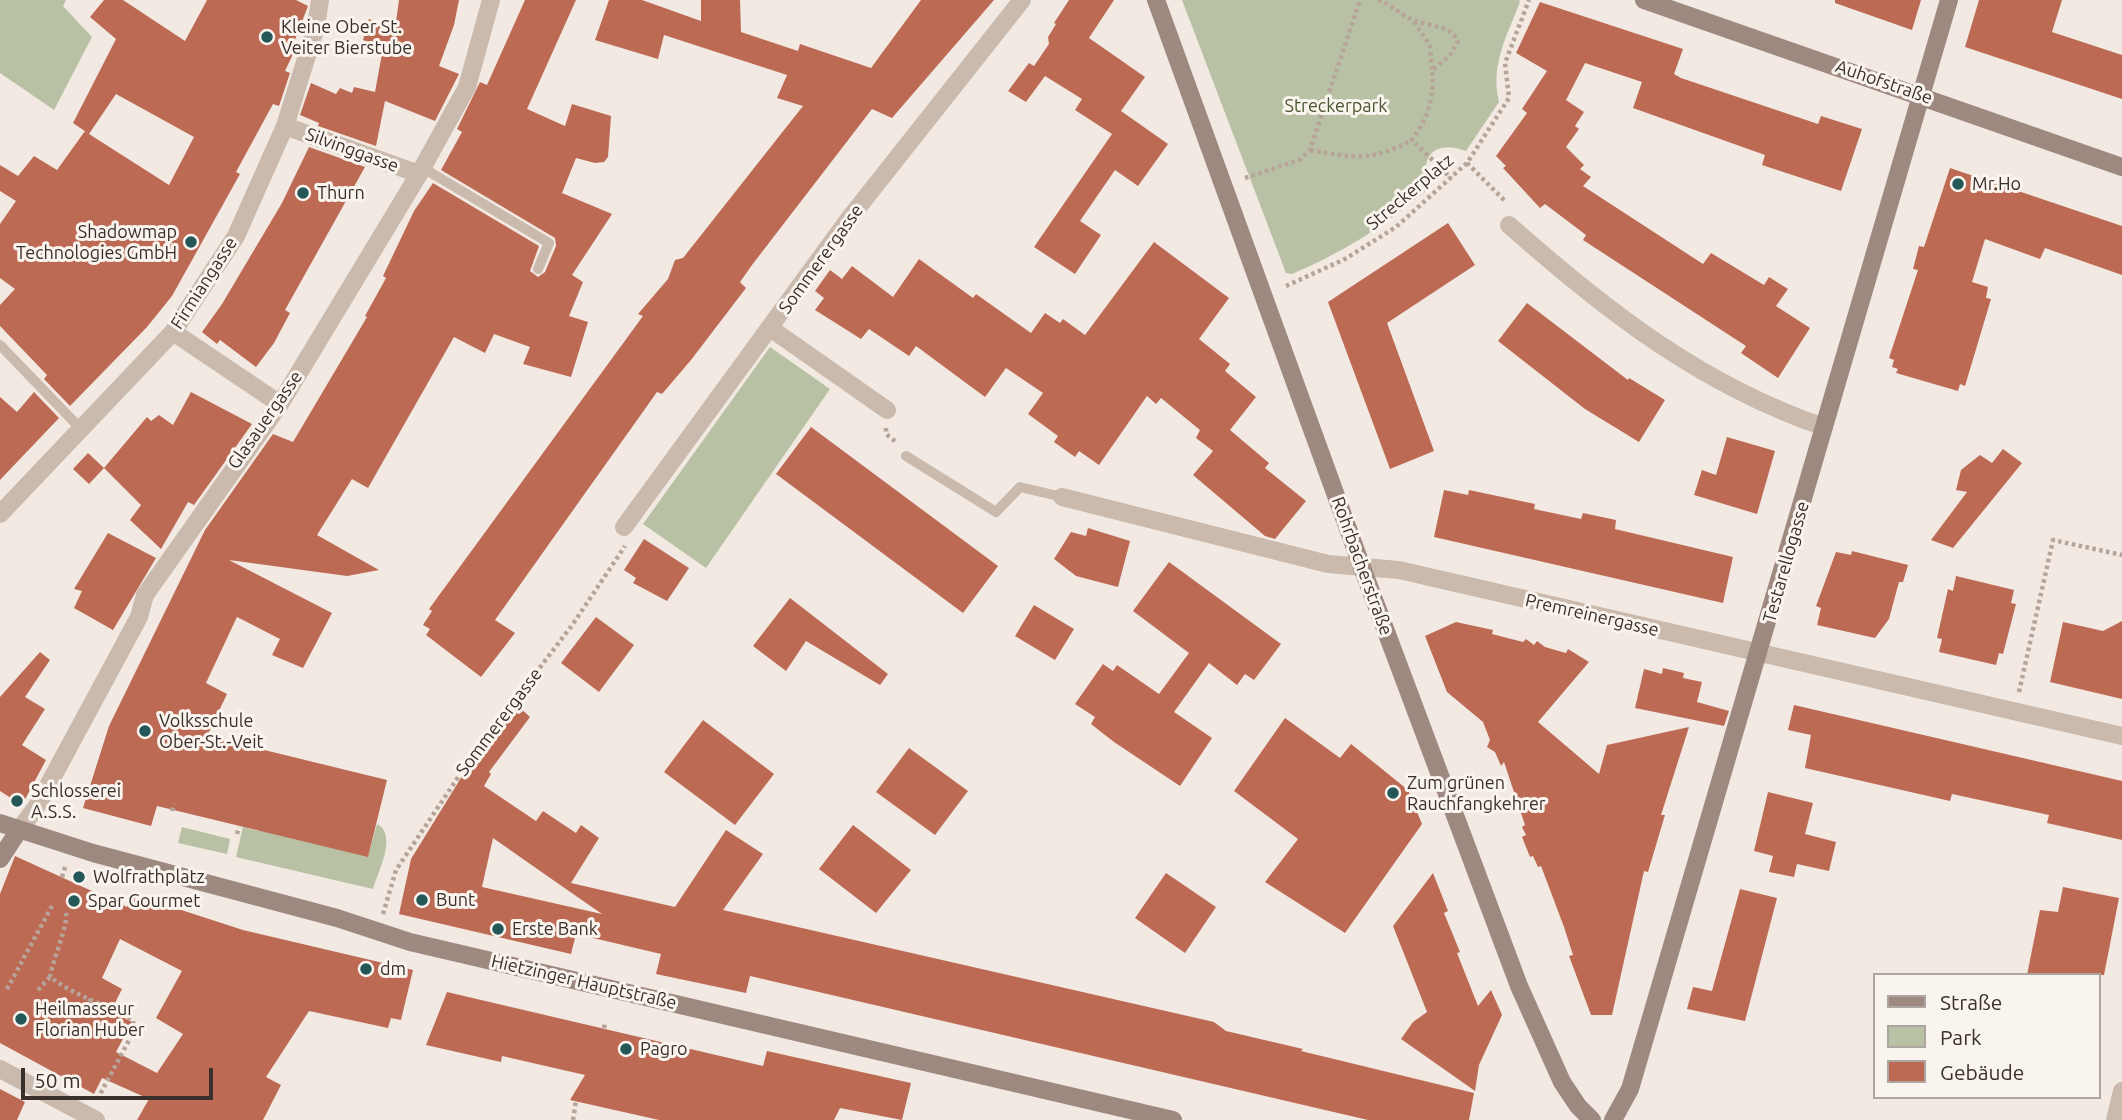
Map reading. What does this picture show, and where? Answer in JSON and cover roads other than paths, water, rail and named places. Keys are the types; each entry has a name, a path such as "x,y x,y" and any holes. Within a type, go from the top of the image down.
{"street":[{"name":"Firmiangasse","path":"0,514 173,332 236,236 285,126 316,27 320,0"},
{"name":"Glasauergasse","path":"19,830 37,806 63,759 139,617 145,596 280,404 421,171 467,87 491,0"},
{"name":"Sommerergasse","path":"625,525 848,220 1022,0"},
{"name":"Rohrbacherstraße","path":"1156,0 1363,570 1519,986 1562,1082 1578,1106 1592,1120"},
{"name":"Auhofstraße","path":"1644,0 1922,94 2122,167"},
{"name":"Testarellogasse","path":"1613,1120 1630,1089 1949,0"},
{"name":"Silvinggasse","path":"285,126 421,171"},
{"path":"1508,225 1591,297 1651,340 1779,409 1824,427"},
{"path":"770,328 887,410"},
{"path":"173,332 280,404"},
{"name":"Premreinergasse","path":"1062,497 1328,564 1363,570 1399,570 1759,655 2122,736"},
{"name":"Hietzinger Hauptstraße","path":"0,823 410,942 1173,1120"},
{"path":"0,859 19,830"},
{"path":"0,1069 96,1120"},
{"path":"2115,1120 2122,1091"}],"lane":[{"path":"421,171 549,243 538,269"},
{"path":"0,345 80,429"},
{"path":"906,456 996,512 1020,486 1062,497"}],"place":[{"name":"Kleine Ober St. Veiter Bierstube","path":"267,37"},
{"name":"Mr.Ho","path":"1958,184"},
{"name":"Thurn","path":"303,193"},
{"name":"Shadowmap Technologies GmbH","path":"191,242"},
{"name":"Volksschule Ober-St.-Veit","path":"145,731"},
{"name":"Zum grünen Rauchfangkehrer","path":"1393,793"},
{"name":"Schlosserei A.S.S.","path":"17,801"},
{"name":"Wolfrathplatz","path":"79,877"},
{"name":"Bunt","path":"422,900"},
{"name":"Spar Gourmet","path":"74,901"},
{"name":"Erste Bank","path":"498,929"},
{"name":"dm","path":"366,969"},
{"name":"Heilmasseur Florian Huber","path":"21,1019"},
{"name":"Pagro","path":"626,1049"}],"park label":[{"name":"Streckerpark","path":"1336,106"}]}
